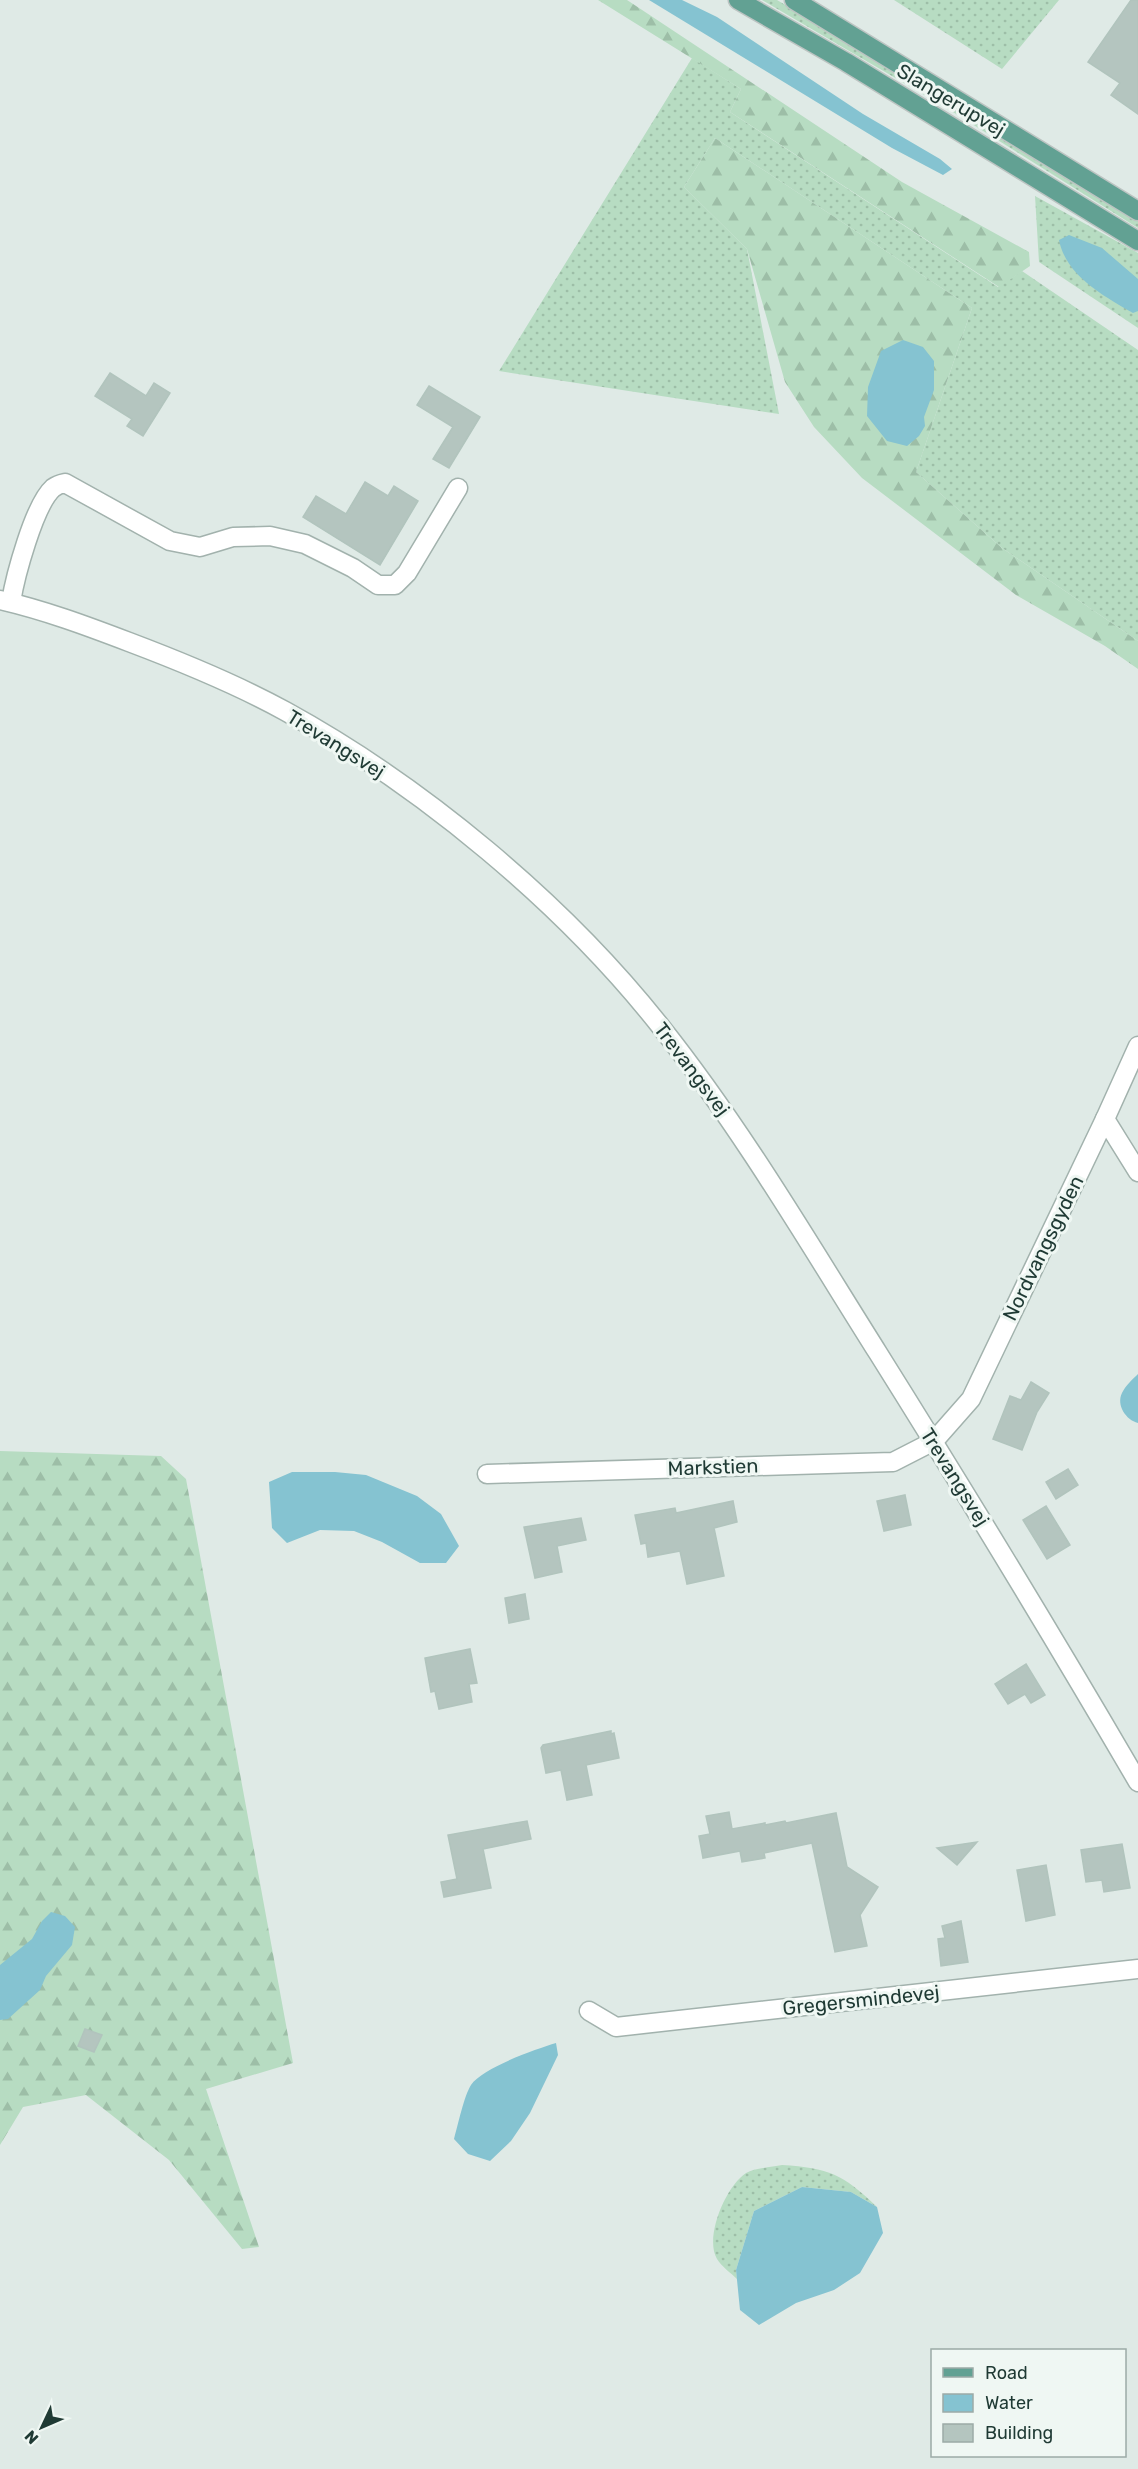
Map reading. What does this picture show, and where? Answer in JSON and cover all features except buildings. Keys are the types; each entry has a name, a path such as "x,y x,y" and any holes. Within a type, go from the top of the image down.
{"main road":[{"name":"Slangerupvej","path":"738,0 846,62 1138,241"},
{"name":"Slangerupvej","path":"794,0 1138,211"}],"street":[{"name":"Trevangsvej","path":"458,488 407,573 395,585 378,585 354,568 306,544 270,536 233,537 200,547 170,542 65,483 58,484 51,490 40,508 6,601 87,626 180,662 284,710 373,765 459,828 541,897 658,1023 712,1094 785,1203 934,1441 1138,1782"},
{"name":"Nordvangsgyden","path":"934,1441 971,1399 1138,1046"},
{"path":"1105,1119 1138,1172"},
{"name":"Markstien","path":"487,1474 893,1462 934,1441"},
{"name":"Gregersmindevej","path":"589,2011 616,2027 1138,1969"}],"green space":[{"path":"598,0 627,0 902,182 1029,252 1030,266 999,287 730,112 741,89"},
{"path":"762,0 777,0 964,111 1138,221 1138,228 945,107"},
{"path":"894,0 1059,0 1002,69"},
{"path":"692,58 741,89 730,112 998,287 1022,271 1138,350 1138,641 1002,548 916,472 972,308 715,138 684,187 747,249 779,414 499,371"},
{"path":"715,138 972,308 916,472 1002,548 1138,641 1138,669 1105,646 1016,595 862,478 814,427 785,382 747,249 684,187"},
{"path":"1035,196 1138,253 1138,328 1039,262"},
{"path":"0,1451 161,1456 186,1479 293,2063 206,2089 259,2247 242,2249 169,2160 86,2095 23,2107 0,2145"},
{"path":"782,2165 812,2168 834,2175 854,2187 877,2207 851,2192 802,2187 754,2211 736,2270 737,2279 719,2262 714,2250 713,2238 719,2213 731,2189 746,2173"}],"water":[{"path":"649,0 682,0 717,17 863,114 940,159 952,169 943,175 892,148"},
{"path":"1069,235 1102,248 1138,279 1138,311 1133,313 1110,299 1078,274 1069,264 1059,240"},
{"path":"903,340 923,347 934,361 934,390 924,417 925,426 919,436 907,446 887,441 867,416 868,387 881,351"},
{"path":"1138,1374 1138,1423 1130,1419 1123,1411 1120,1398 1123,1390"},
{"path":"292,1472 366,1475 417,1496 441,1514 459,1546 446,1563 420,1563 382,1542 354,1531 320,1530 287,1543 272,1528 269,1482"},
{"path":"51,1912 65,1916 75,1927 72,1945 46,1976 40,1990 8,2019 0,2020 0,1965 32,1939 42,1921"},
{"path":"556,2043 558,2055 530,2113 511,2141 490,2161 468,2154 454,2139 471,2085 497,2066"},
{"path":"802,2187 851,2192 877,2207 883,2233 860,2273 834,2290 796,2303 759,2325 740,2310 736,2270 754,2211"}]}
